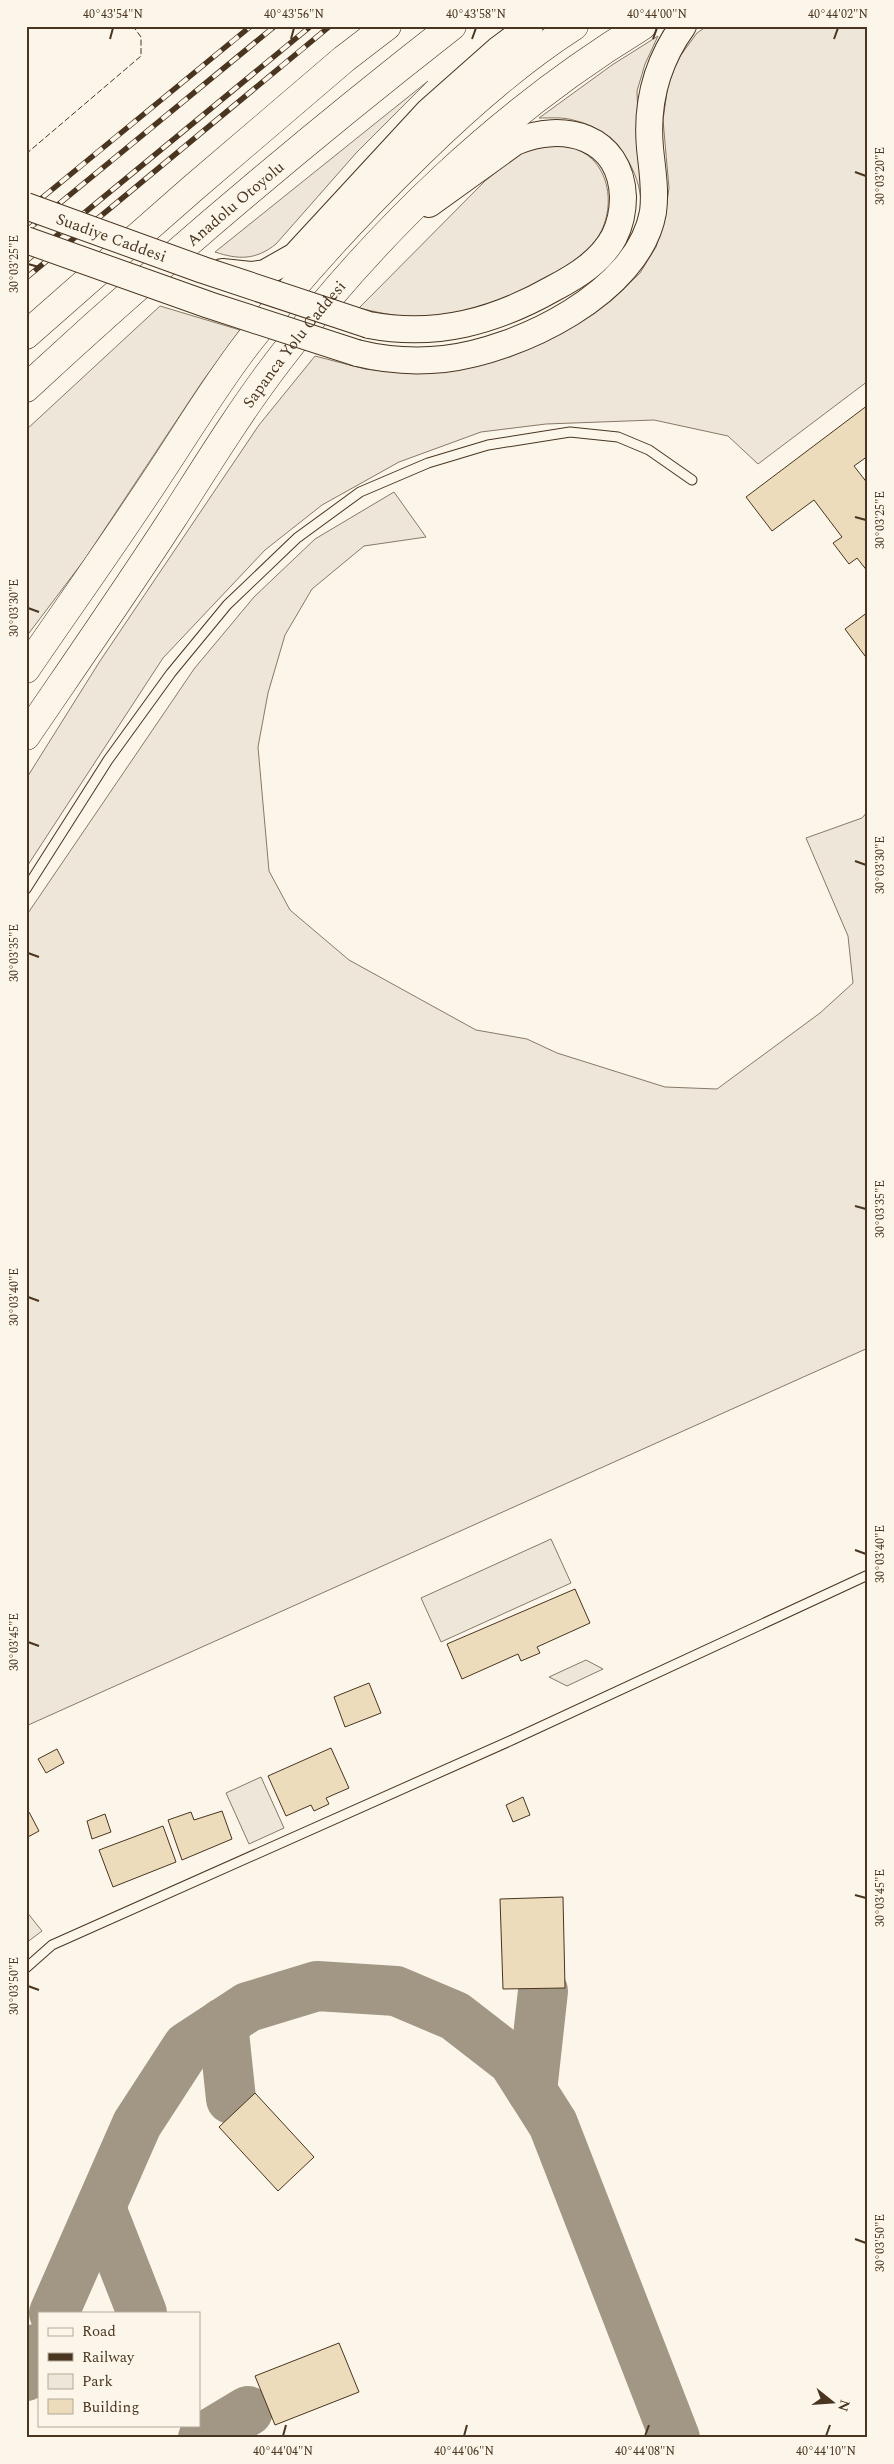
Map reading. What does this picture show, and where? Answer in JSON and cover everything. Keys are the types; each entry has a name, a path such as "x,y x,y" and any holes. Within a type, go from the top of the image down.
{"highway":[{"path":"26,335 192,189 344,59 387,26"},
{"name":"Anadolu Otoyolu","path":"26,388 74,344 364,94 452,26"},
{"path":"26,669 118,536 205,403 246,345 291,289 349,224 438,136 506,76 574,26"},
{"name":"Sapanca Yolu Caddesi","path":"26,736 258,389 313,318 382,239 451,172 530,104 642,26"}],"main road":[{"path":"203,270 251,275 265,272 295,256 428,112 492,56 530,26"},
{"name":"Suadiye Caddesi","path":"26,240 209,305 357,353 418,361 476,354 511,343 546,328 604,289 634,254 646,234 653,214 655,192 649,129 650,106 661,64 672,41 683,26"},
{"name":"Suadiye Caddesi","path":"26,206 203,270 369,325 404,330 452,328 511,311 576,276 602,254 614,238 620,222 622,185 618,168 608,153 595,142 579,136 563,133 529,136 515,142 382,239"}],"lane":[{"path":"26,890 108,760 171,673 226,605 297,538 360,492 428,463 488,444 570,432 618,437 649,450 692,480"},
{"path":"26,1968 52,1945 512,1740 868,1575"}],"green space":[{"path":"707,26 868,26 868,381 758,464 728,436 654,420 546,424 481,432 399,462 322,505 265,550 163,658 26,868 26,779 100,661 259,425 315,356 365,369 407,373 564,331 613,299 640,273 656,247 665,216 669,188 663,120 668,85 678,59 697,33"},
{"path":"658,36 645,64 637,91 641,200 634,173 628,160 610,139 587,124 561,118 539,118 612,65"},
{"path":"428,81 357,152 276,244 261,253 247,257 215,252"},
{"path":"536,145 560,145 574,148 587,155 597,165 608,191 608,206 600,234 591,246 579,257 529,288 475,310 435,318 422,318 359,308 485,181 519,154"},
{"path":"160,306 240,330 202,382 85,559 26,637 26,430"},
{"path":"394,492 426,537 364,546 312,589 285,635 268,693 258,747 269,871 290,910 349,960 476,1030 527,1039 557,1053 665,1087 717,1089 820,1013 853,983 848,936 806,838 862,818 868,811 868,1348 26,1726 26,916 194,669 254,597 315,539"}],"shaded area":[{"path":"551,1539 571,1583 441,1642 421,1598"},
{"path":"586,1660 603,1669 567,1686 549,1677"},
{"path":"261,1777 284,1828 249,1844 226,1793"},
{"path":"26,1911 42,1931 26,1943"}],"building":[{"path":"868,405 868,456 854,466 868,484 868,572 857,558 849,564 833,543 842,537 814,500 772,531 746,497"},
{"path":"868,612 868,660 845,629"},
{"path":"575,1589 590,1623 537,1647 540,1653 521,1661 518,1654 462,1679 447,1644"},
{"path":"369,1683 381,1713 345,1727 334,1697"},
{"path":"331,1748 349,1788 326,1798 329,1804 314,1811 311,1805 286,1816 268,1776"},
{"path":"57,1749 64,1763 46,1773 38,1759"},
{"path":"523,1797 530,1815 513,1822 506,1805"},
{"path":"222,1811 232,1839 182,1860 168,1820 191,1812 194,1820"},
{"path":"29,1812 39,1831 26,1838 26,1814"},
{"path":"105,1814 111,1832 92,1839 87,1821"},
{"path":"163,1826 176,1862 113,1887 99,1850"},
{"path":"563,1897 565,1988 503,1989 500,1899"},
{"path":"255,2093 314,2157 278,2191 219,2127"},
{"path":"339,2343 359,2392 275,2425 255,2376"}],"taxiway":[{"path":"54,2312 137,2124 187,2047 248,2007 317,1986 396,1991 455,2016 513,2061 553,2124 675,2438"},
{"path":"532,2091 543,1991"},
{"path":"223,2023 231,2099"},
{"path":"101,2208 142,2312"},
{"path":"26,2376 38,2350"},
{"path":"203,2438 248,2411"}],"railway":[{"path":"26,211 251,26"},
{"path":"26,231 275,26"},
{"path":"26,261 311,26"},
{"path":"26,278 330,26"}],"fence":[{"path":"26,154 141,56 141,37 133,26"}]}
